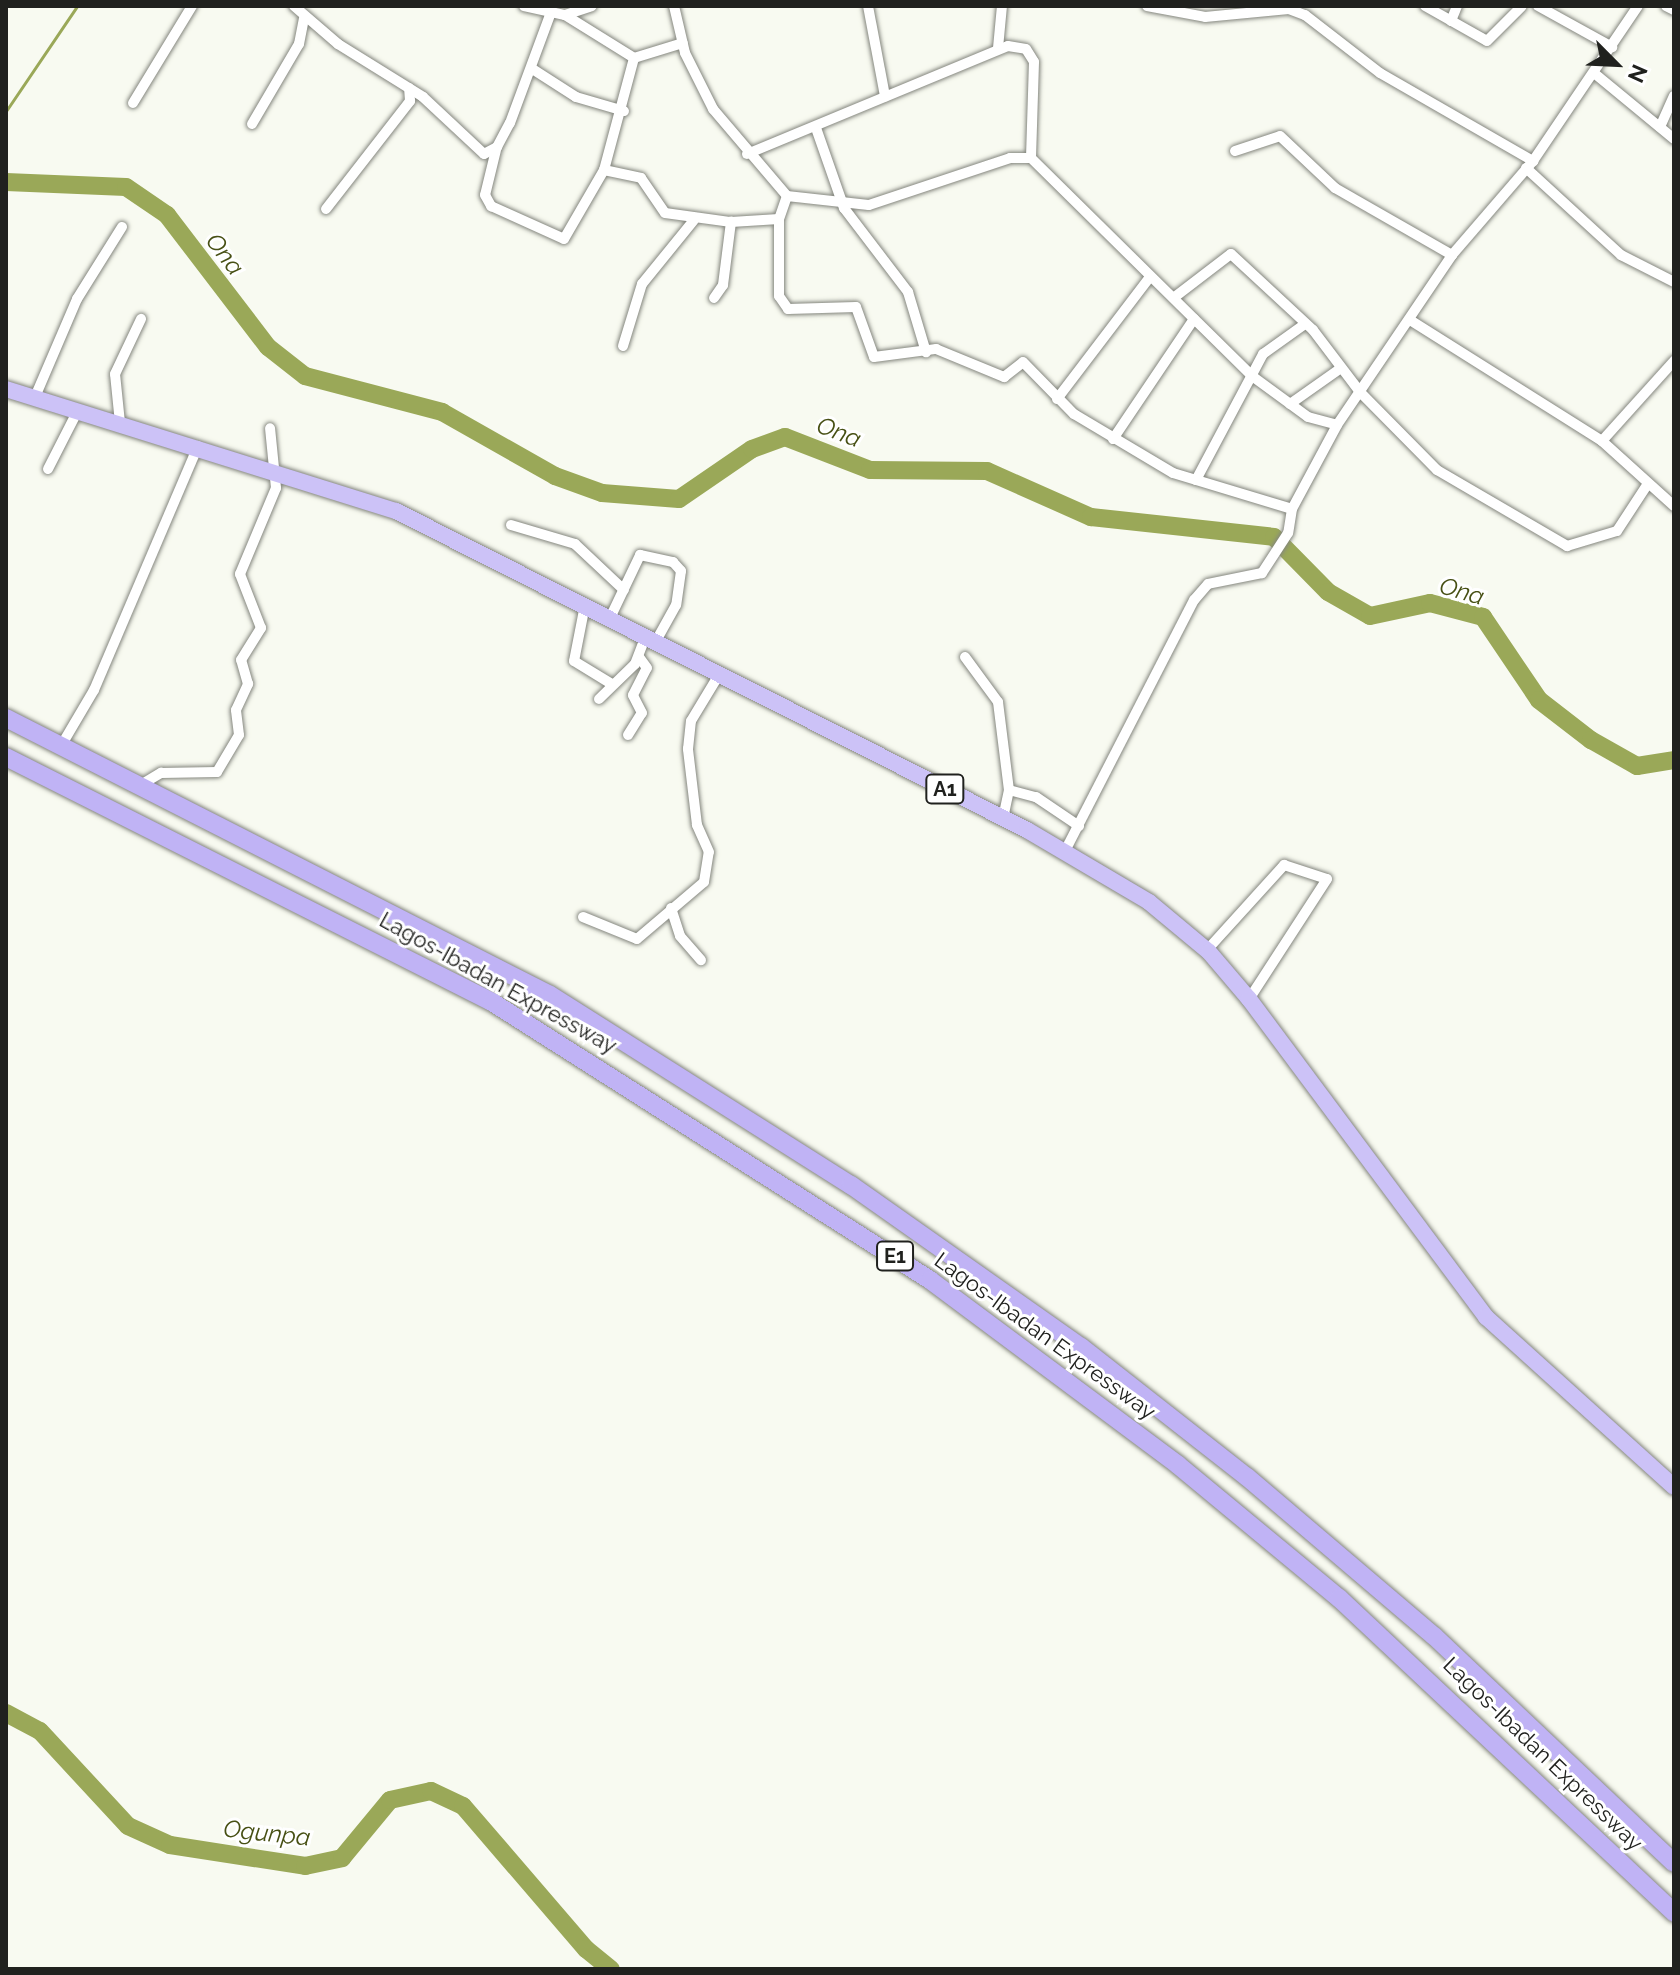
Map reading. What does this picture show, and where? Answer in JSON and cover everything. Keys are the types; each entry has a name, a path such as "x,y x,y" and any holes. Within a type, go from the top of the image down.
{"highway":[{"name":"A1","path":"6,389 278,470 396,511 1003,818 1149,902 1207,950 1249,999 1460,1288 1674,1487"},
{"name":"Lagos-Ibadan Expressway","path":"6,718 550,995 1001,1289 1163,1408 1395,1601 1674,1863"},
{"name":"Lagos-Ibadan Expressway","path":"6,757 492,1002 930,1280 1096,1401 1305,1570 1674,1913"}],"street":[{"path":"133,103 192,6"},
{"path":"294,6 304,18 409,88 473,149 484,154 496,148"},
{"path":"524,6 550,15 565,15 592,6"},
{"path":"674,6 683,43 713,109 747,154 787,196 844,208 1010,158 1031,158"},
{"path":"868,6 870,49 885,96"},
{"path":"998,48 1002,6"},
{"path":"1147,6 1247,11 1289,9 1305,15 1380,73 1530,164 1612,248 1674,282"},
{"path":"1425,6 1487,41 1522,6"},
{"path":"1451,21 1457,6"},
{"path":"1538,6 1612,47"},
{"path":"1065,851 1194,600 1208,584 1262,573 1288,533 1292,509 1337,425 1452,255 1530,164 1638,6"},
{"path":"1666,6 1674,10"},
{"path":"550,15 534,70 496,148 485,195 491,206 564,239 604,170 624,111 634,58"},
{"path":"565,15 634,58 683,43"},
{"path":"252,124 299,44 304,18"},
{"path":"747,154 816,128 998,48 1026,49 1034,62 1026,142 1031,158 1150,277 1176,296 1194,319 1252,376 1290,404 1337,425"},
{"path":"534,70 576,97 624,111"},
{"path":"1594,73 1674,139"},
{"path":"326,209 410,101 409,88"},
{"path":"1660,127 1674,96"},
{"path":"816,128 844,208 908,292 926,352"},
{"path":"1235,151 1280,136 1335,188 1452,255"},
{"path":"604,170 641,178 665,213 694,220 731,222 779,219"},
{"path":"787,196 779,219 782,305 856,307 874,357 926,352 965,356 1004,377 1023,362 1057,399 1113,439 1196,480 1292,509"},
{"path":"623,346 642,284 694,220"},
{"path":"714,298 723,285 731,222"},
{"path":"35,397 77,299 122,227"},
{"path":"1176,296 1231,254 1305,324 1360,392 1464,491 1494,497 1567,546 1617,531 1647,485"},
{"path":"1057,399 1150,277"},
{"path":"120,423 115,374 141,319"},
{"path":"1113,439 1194,319"},
{"path":"1410,320 1602,441 1647,485 1674,506"},
{"path":"1196,480 1263,354 1305,324"},
{"path":"1602,441 1674,361"},
{"path":"1290,404 1341,368"},
{"path":"48,469 78,410"},
{"path":"139,786 161,773 217,772 230,755 248,684 241,660 261,628 240,574 278,470 270,428"},
{"path":"61,746 94,690 198,446"},
{"path":"511,525 575,544 624,590"},
{"path":"599,699 610,683 639,657 676,605 681,571 673,562 640,555 610,618"},
{"path":"585,605 574,661 610,683"},
{"path":"628,735 642,713 633,695 647,668 639,657"},
{"path":"965,657 998,702 1009,790 1003,818"},
{"path":"583,917 629,941 671,908 710,868 688,749 691,721 720,673"},
{"path":"1009,790 1036,797 1079,826"},
{"path":"1207,950 1284,865 1327,879 1249,999"},
{"path":"671,908 680,936 701,960"}],"waterway":[{"path":"6,111 77,6"},
{"name":"Ona","path":"6,182 126,187 167,215 268,347 305,376 442,412 555,476 602,493 679,499 752,449 785,437 870,470 987,471 1091,517 1274,537 1328,592 1370,616 1430,603 1483,617 1539,700 1591,740 1637,766 1674,760"},
{"name":"Ogunpa","path":"6,1713 40,1731 128,1826 170,1845 305,1866 342,1858 390,1800 431,1791 463,1806 586,1949 611,1969"}]}
